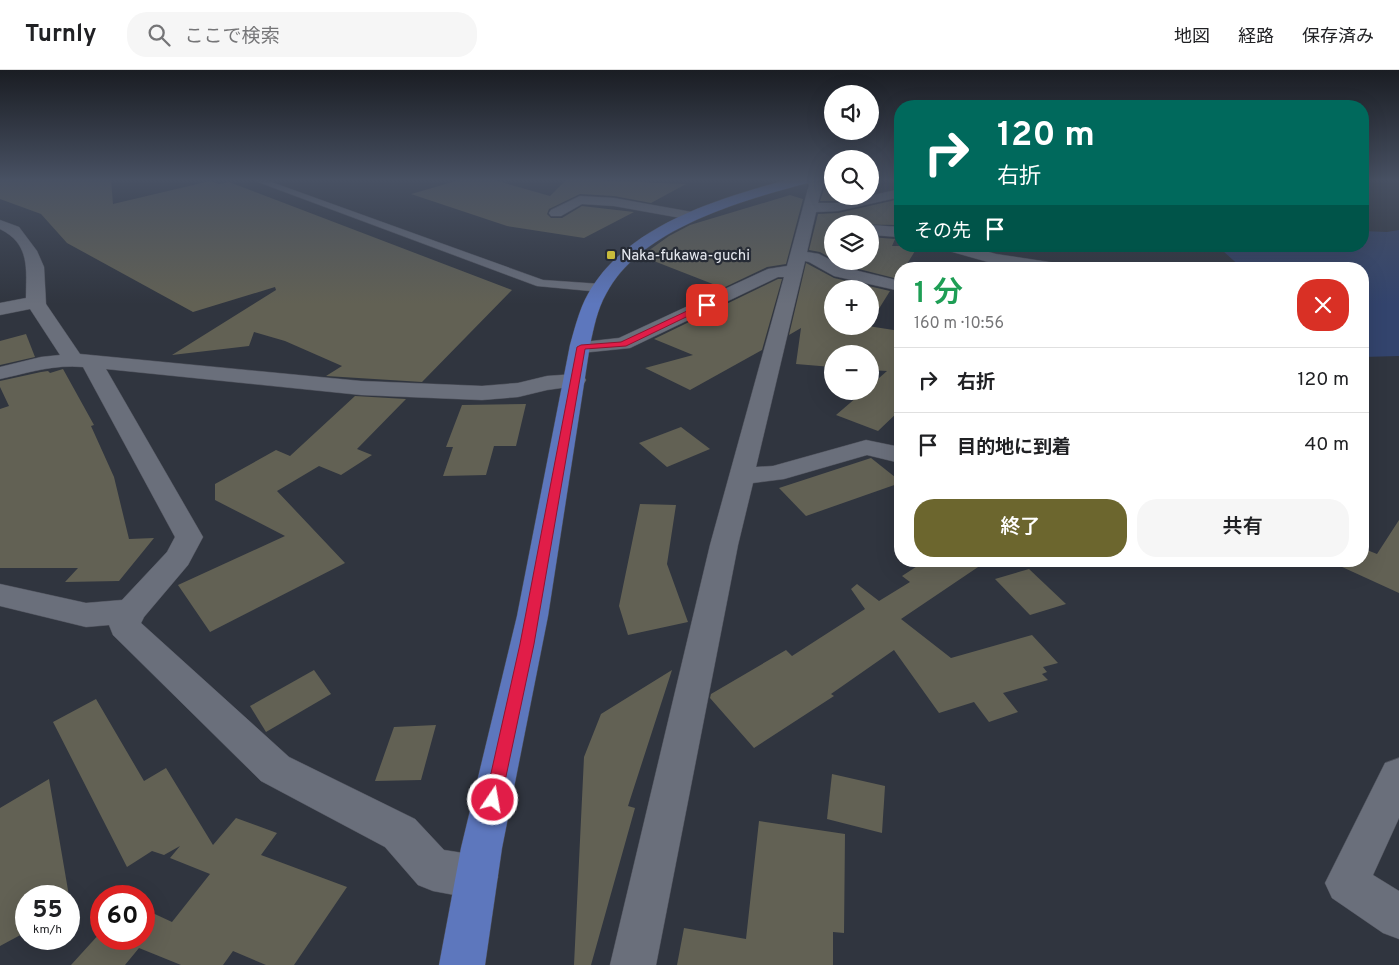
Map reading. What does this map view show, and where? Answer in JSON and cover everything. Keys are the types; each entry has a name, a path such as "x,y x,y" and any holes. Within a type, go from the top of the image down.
{"main road":[{"path":"462,965 476,877 527,644 589,309 601,288 624,260 663,232 683,221"}],"street":[{"path":"633,965 724,545 796,263 812,221"},
{"path":"0,224 12,228 32,255 36,274 36,302 66,345 82,361 189,537 178,558 131,610 124,626 275,769 400,833 433,870 476,877"},
{"path":"879,231 894,232"},
{"path":"970,252 1015,262"},
{"path":"581,347 623,344 812,257 840,272 865,280 894,285"},
{"path":"0,309 36,302"},
{"path":"0,373 41,363 82,361 361,388 482,393 518,390 547,383 575,380"},
{"path":"741,476 775,474 866,447 894,453"},
{"path":"0,595 86,615 131,610"},
{"path":"1399,775 1347,883 1399,917"}],"lane":[{"path":"369,221 541,283 601,288"}],"shaded area":[{"path":"1399,230 1399,356 1369,357 1369,262 1235,262 1224,252 1369,252 1369,231"}],"building":[{"path":"47,221 331,221 512,290 422,382 326,376 342,366 285,341 254,332 249,346 172,355 276,290 275,287 193,312 67,243"},
{"path":"491,221 617,221 584,238 507,226"},
{"path":"704,221 797,221 786,264 767,267 723,288 641,256 669,236 690,225"},
{"path":"816,221 824,221 824,254 809,250"},
{"path":"879,221 894,221 894,225 879,225"},
{"path":"879,238 894,239 892,246 894,246 894,252 914,252 908,262 894,262 894,278 863,270 879,270"},
{"path":"806,263 834,278 843,280 824,280 824,335 879,335 879,328 894,330 894,416 878,431 836,415 854,400 879,400 879,378 887,371 879,371 879,345 824,345 824,366 796,364 801,328 789,335"},
{"path":"778,279 782,279 762,350 690,390 645,368 693,355 654,339"},
{"path":"879,288 890,291 879,309"},
{"path":"26,334 35,357 0,365 0,341"},
{"path":"63,369 94,425 91,426 114,477 129,539 154,538 119,581 65,582 78,568 0,568 0,409 9,406 0,387 0,381"},
{"path":"355,396 406,399 357,449 372,455 341,475 319,466 277,491 345,563 210,632 178,585 285,536 215,500 215,484 276,450 290,456"},
{"path":"526,404 516,446 494,446 486,475 443,476 453,447 446,447 462,405"},
{"path":"681,427 710,449 667,467 639,443"},
{"path":"871,458 894,476 894,485 806,516 779,488"},
{"path":"640,504 676,505 667,564 688,622 628,635 619,606"},
{"path":"1399,520 1399,593 1342,567 1369,567 1369,551 1377,554"},
{"path":"916,567 978,567 901,619 951,658 1032,635 1058,663 1043,667 1047,672 1042,674 1048,680 1003,693 1018,712 989,722 974,702 939,713 894,650 831,694 834,696 754,748 710,698 711,694 786,650 792,656 865,609 851,589 857,584 879,601 910,582 902,576"},
{"path":"1029,569 1066,604 1030,615 995,579"},
{"path":"314,670 331,694 266,732 250,706"},
{"path":"672,670 628,806 635,808 591,965 574,965 584,757 601,714"},
{"path":"96,699 144,781 166,768 213,845 236,818 277,833 261,855 347,887 294,965 266,965 233,951 223,965 181,965 144,950 155,950 155,914 172,922 210,874 170,858 180,846 164,855 152,851 127,867 53,722"},
{"path":"436,725 421,780 375,781 394,727"},
{"path":"832,774 885,786 882,833 827,819"},
{"path":"49,779 67,885 15,885 15,938 0,946 0,808"},
{"path":"759,821 845,834 844,933 833,932 833,965 677,965 684,928 746,939"},
{"path":"90,944 90,950 137,950 125,965 71,965"}],"place":[{"name":"Naka-fukawa-guchi","path":"611,255"}],"route":[{"path":"493,800 527,644 581,347 623,344 707,305"}]}
